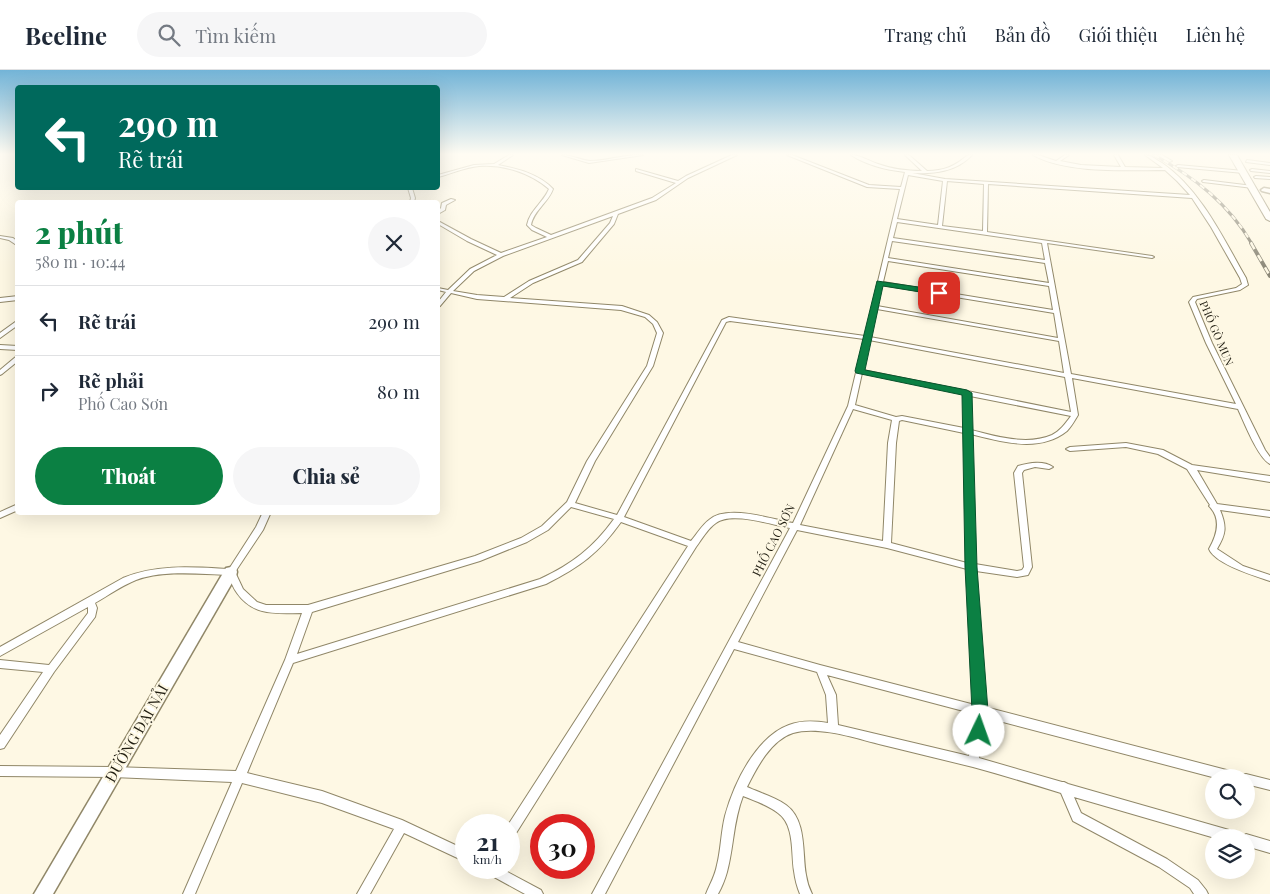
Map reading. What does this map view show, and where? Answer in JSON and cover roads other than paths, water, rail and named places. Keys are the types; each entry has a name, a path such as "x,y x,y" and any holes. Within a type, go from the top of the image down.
{"highway":[{"path":"1256,193 1270,219"}],"street":[{"path":"550,193 538,204 529,225 552,237"},
{"path":"440,304 472,270 501,255 616,214 654,199 662,193"},
{"name":"PHỐ CAO SƠN","path":"598,894 796,525 851,406 901,193"},
{"path":"940,226 944,193"},
{"path":"985,232 986,193"},
{"path":"1137,193 1193,197"},
{"name":"PHỐ GÒ MUN","path":"1190,193 1202,207 1245,285 1238,289 1195,298 1192,302 1209,343 1240,407 1270,462"},
{"path":"440,211 444,204 453,200"},
{"path":"506,298 531,282 580,261 612,223 616,214"},
{"path":"894,220 1152,257"},
{"path":"440,223 469,240 501,255"},
{"path":"0,236 15,242"},
{"path":"890,239 1047,262"},
{"path":"851,406 896,419 902,418 1013,441 1033,442 1048,439 1064,430 1075,415 1044,241"},
{"path":"886,260 1051,285"},
{"path":"880,283 1056,312"},
{"path":"231,572 240,591 254,605 266,609 308,609 484,556 524,540 545,528 570,504 591,461 650,366 660,333 655,323 647,316 622,308 477,297 440,290"},
{"path":"0,300 15,298"},
{"path":"875,307 1061,340"},
{"path":"290,660 543,582 581,562 604,540 619,518 724,321 735,318 867,338 1240,407"},
{"path":"0,336 15,324"},
{"path":"0,347 15,348"},
{"path":"0,373 15,360"},
{"path":"860,371 1075,415"},
{"path":"967,393 971,567 980,711 973,762"},
{"path":"886,545 892,443 896,419"},
{"path":"1070,449 1126,445 1160,452 1190,467 1270,479"},
{"path":"520,817 693,545 711,522 719,517 738,515 796,525 846,538 886,545 971,567 1017,574 1025,573 1028,567 1018,474 1022,468 1049,467"},
{"path":"1190,467 1203,484 1221,524 1220,538 1213,549 1214,552 1240,568 1270,578"},
{"path":"570,504 619,518 693,545"},
{"path":"1213,506 1270,514"},
{"path":"0,515 15,508"},
{"path":"231,572 260,528 266,515"},
{"path":"0,652 131,579 143,575 178,571 231,572"},
{"name":"ĐƯỜNG ĐẠI NẢI","path":"42,894 231,572"},
{"path":"0,744 94,610 90,601"},
{"path":"189,894 290,660 308,609"},
{"path":"732,644 820,669 1205,769"},
{"path":"0,664 51,669"},
{"path":"820,669 831,695 833,728"},
{"path":"712,894 721,874 731,818 741,790 755,762 771,742 785,731 804,727 823,726 833,728 973,762 1206,829"},
{"path":"0,771 113,772 240,777 322,797 402,826 455,851"},
{"path":"1255,781 1270,785"},
{"path":"1064,787 1077,817 1163,862 1194,884 1202,894"},
{"path":"741,790 785,811 790,818 794,826 800,875 806,894"},
{"path":"363,894 402,826"},
{"path":"1255,843 1270,847"},
{"path":"509,879 536,894"}],"railway":[{"path":"1209,193 1233,216 1252,244"},
{"path":"1251,243 1270,276"}]}
